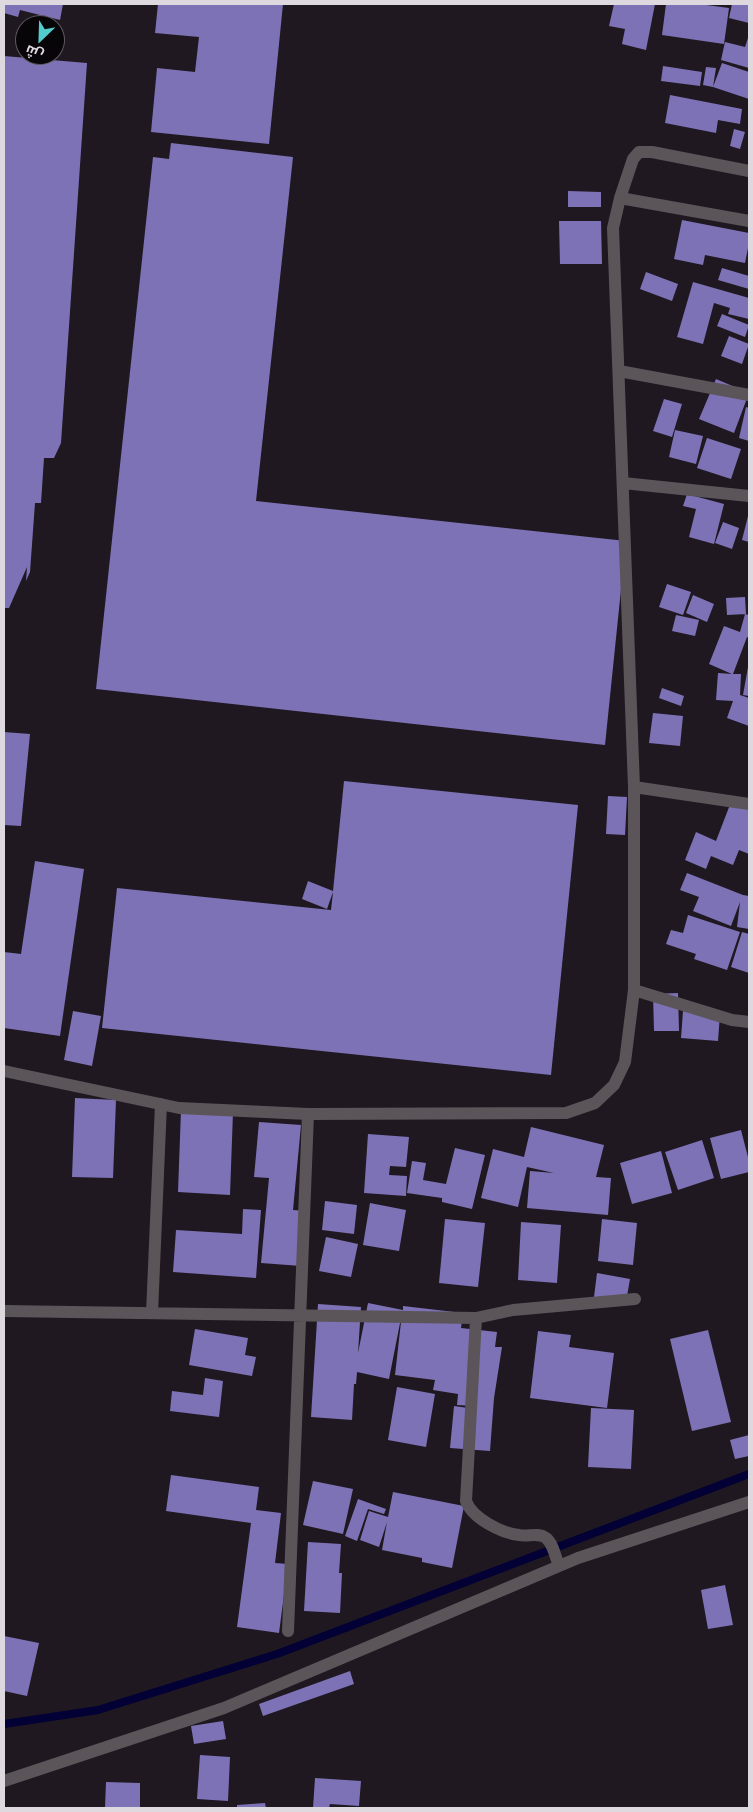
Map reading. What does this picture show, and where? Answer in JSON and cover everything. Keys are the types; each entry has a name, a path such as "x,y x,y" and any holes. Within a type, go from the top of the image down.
{"street":[{"path":"4,1071 179,1108 308,1114 566,1112 595,1102 614,1085 625,1062 634,990 634,788 613,228 632,158 639,152 652,152 749,171"},
{"path":"620,198 749,221"},
{"path":"619,371 749,394"},
{"path":"623,483 749,496"},
{"path":"634,788 749,804"},
{"path":"634,990 732,1020 749,1022"},
{"path":"152,1313 161,1104"},
{"path":"288,1631 308,1114"},
{"path":"4,1311 476,1318 513,1310 635,1299"},
{"path":"476,1318 466,1501 468,1508 476,1516 512,1534 536,1535 545,1538 549,1542 559,1566"},
{"path":"4,1781 224,1708 578,1558 749,1502"}],"building":[{"path":"4,4 63,4 61,15 40,15 20,10 19,15 15,16 4,13"},
{"path":"158,4 283,4 269,144 151,132 157,68 195,72 199,37 155,33"},
{"path":"614,4 655,4 646,50 622,44 625,29 609,26"},
{"path":"666,4 699,4 729,8 724,44 662,35"},
{"path":"732,4 749,4 749,23 729,18"},
{"path":"749,35 749,68 721,60 725,42 745,47"},
{"path":"4,56 15,57 15,65 65,65 65,61 87,63 61,443 54,458 44,458 41,503 35,503 30,572 26,581 27,567 9,608 4,608"},
{"path":"722,63 749,72 749,99 713,87"},
{"path":"663,66 702,72 700,86 661,81"},
{"path":"706,67 716,68 713,87 703,85"},
{"path":"670,95 742,109 740,124 718,120 716,133 665,123"},
{"path":"734,129 745,132 740,149 730,146"},
{"path":"171,143 293,157 256,501 626,541 605,745 96,689 153,157 169,159"},
{"path":"568,191 601,192 601,207 568,207"},
{"path":"682,220 749,233 745,263 705,255 703,265 674,259"},
{"path":"559,221 601,221 602,264 560,264"},
{"path":"722,268 749,276 749,289 718,280"},
{"path":"646,272 678,284 672,301 640,289"},
{"path":"693,282 749,298 749,319 728,314 730,308 714,303 703,344 677,337"},
{"path":"722,314 749,325 745,337 717,326"},
{"path":"729,336 749,344 742,364 721,356"},
{"path":"716,379 749,393 734,433 699,419"},
{"path":"664,399 682,404 672,437 653,431"},
{"path":"746,407 749,408 749,441 739,438"},
{"path":"675,430 703,436 696,464 669,457"},
{"path":"707,438 741,449 731,479 697,468"},
{"path":"687,494 724,504 714,544 689,537 696,509 683,506"},
{"path":"749,512 749,542 742,540"},
{"path":"723,522 739,528 732,549 715,543"},
{"path":"667,584 691,592 683,615 659,607"},
{"path":"693,595 714,604 707,622 686,613"},
{"path":"745,597 746,614 727,615 726,598"},
{"path":"745,614 749,615 749,638 747,637 733,674 741,674 740,695 749,698 749,726 727,718 733,701 716,700 718,673 732,674 709,664 724,626 740,632"},
{"path":"676,615 699,620 695,636 672,631"},
{"path":"749,667 749,696 743,695"},
{"path":"662,688 684,696 681,706 659,698"},
{"path":"653,713 683,716 680,746 649,743"},
{"path":"4,732 30,734 21,826 4,825"},
{"path":"344,781 578,805 551,1075 102,1028 117,888 331,910 333,892 327,909 302,899 308,881 333,891"},
{"path":"608,796 627,797 625,835 606,834"},
{"path":"731,802 749,809 749,854 739,850 733,865 711,856 706,869 685,860 696,832 716,841"},
{"path":"35,861 84,869 60,1036 4,1028 4,952 21,954"},
{"path":"687,873 749,896 749,929 737,927 740,902 731,926 693,911 699,897 680,890"},
{"path":"688,915 740,932 727,970 694,959 696,954 666,944 671,930 683,933"},
{"path":"742,932 749,934 749,973 731,967"},
{"path":"678,993 679,1031 654,1031 653,994"},
{"path":"73,1011 101,1016 92,1066 64,1060"},
{"path":"683,1011 720,1014 718,1041 681,1038"},
{"path":"75,1098 116,1100 113,1178 72,1177"},
{"path":"181,1110 233,1112 230,1195 178,1192"},
{"path":"259,1122 301,1125 293,1210 306,1211 301,1266 261,1263 269,1178 254,1177"},
{"path":"531,1127 604,1145 596,1177 611,1178 608,1215 527,1208 530,1171 554,1173 527,1167 518,1207 481,1198 493,1149 524,1157"},
{"path":"741,1130 749,1161 749,1172 721,1179 710,1138"},
{"path":"368,1134 409,1137 406,1167 390,1166 389,1175 407,1176 406,1196 364,1193"},
{"path":"702,1140 714,1178 678,1190 665,1152"},
{"path":"455,1148 485,1155 472,1209 442,1202 442,1198 407,1193 412,1161 426,1163 423,1180 446,1184"},
{"path":"661,1151 672,1193 632,1204 620,1163"},
{"path":"325,1201 357,1205 354,1234 322,1230"},
{"path":"370,1203 406,1210 399,1251 363,1245"},
{"path":"243,1209 261,1210 256,1278 173,1272 176,1230 242,1234"},
{"path":"445,1219 485,1223 478,1287 439,1283"},
{"path":"602,1219 637,1223 633,1265 598,1261"},
{"path":"521,1222 561,1225 557,1283 518,1280"},
{"path":"326,1237 358,1244 351,1277 319,1271"},
{"path":"597,1273 630,1279 626,1302 594,1297"},
{"path":"368,1303 403,1310 403,1306 463,1313 461,1328 497,1332 495,1347 502,1347 494,1398 490,1451 450,1448 454,1406 475,1409 474,1406 457,1405 458,1394 433,1390 435,1380 395,1375 402,1313 389,1379 357,1372 356,1384 354,1384 352,1420 311,1417 318,1304 361,1307 358,1353"},
{"path":"195,1329 248,1338 245,1355 256,1357 252,1376 189,1365"},
{"path":"708,1330 731,1422 692,1431 670,1339"},
{"path":"538,1331 571,1335 569,1347 614,1353 607,1408 530,1398"},
{"path":"205,1378 223,1381 219,1417 170,1411 172,1391 203,1395"},
{"path":"397,1387 435,1394 426,1447 388,1440"},
{"path":"591,1408 634,1410 631,1469 588,1467"},
{"path":"749,1435 749,1456 735,1459 730,1440"},
{"path":"171,1475 259,1487 256,1510 281,1513 275,1563 288,1564 279,1633 237,1627 251,1523 166,1511"},
{"path":"313,1481 353,1489 343,1534 303,1525"},
{"path":"393,1492 464,1506 452,1568 422,1562 422,1558 382,1550 387,1522 379,1547 360,1540 369,1511 388,1517"},
{"path":"358,1499 386,1509 384,1514 368,1509 357,1541 345,1536"},
{"path":"308,1542 341,1544 339,1573 342,1573 340,1613 304,1611"},
{"path":"725,1585 733,1625 708,1629 701,1590"},
{"path":"4,1636 39,1643 27,1696 4,1691"},
{"path":"350,1671 354,1684 263,1716 259,1704"},
{"path":"223,1721 226,1739 194,1744 191,1726"},
{"path":"200,1755 230,1757 228,1801 197,1799"},
{"path":"315,1778 361,1781 359,1806 330,1804 329,1808 313,1808"},
{"path":"106,1782 140,1783 140,1808 105,1808"},
{"path":"265,1803 266,1808 237,1808 237,1805"}],"waterway":[{"path":"4,1724 98,1710 277,1654 749,1474"}]}
